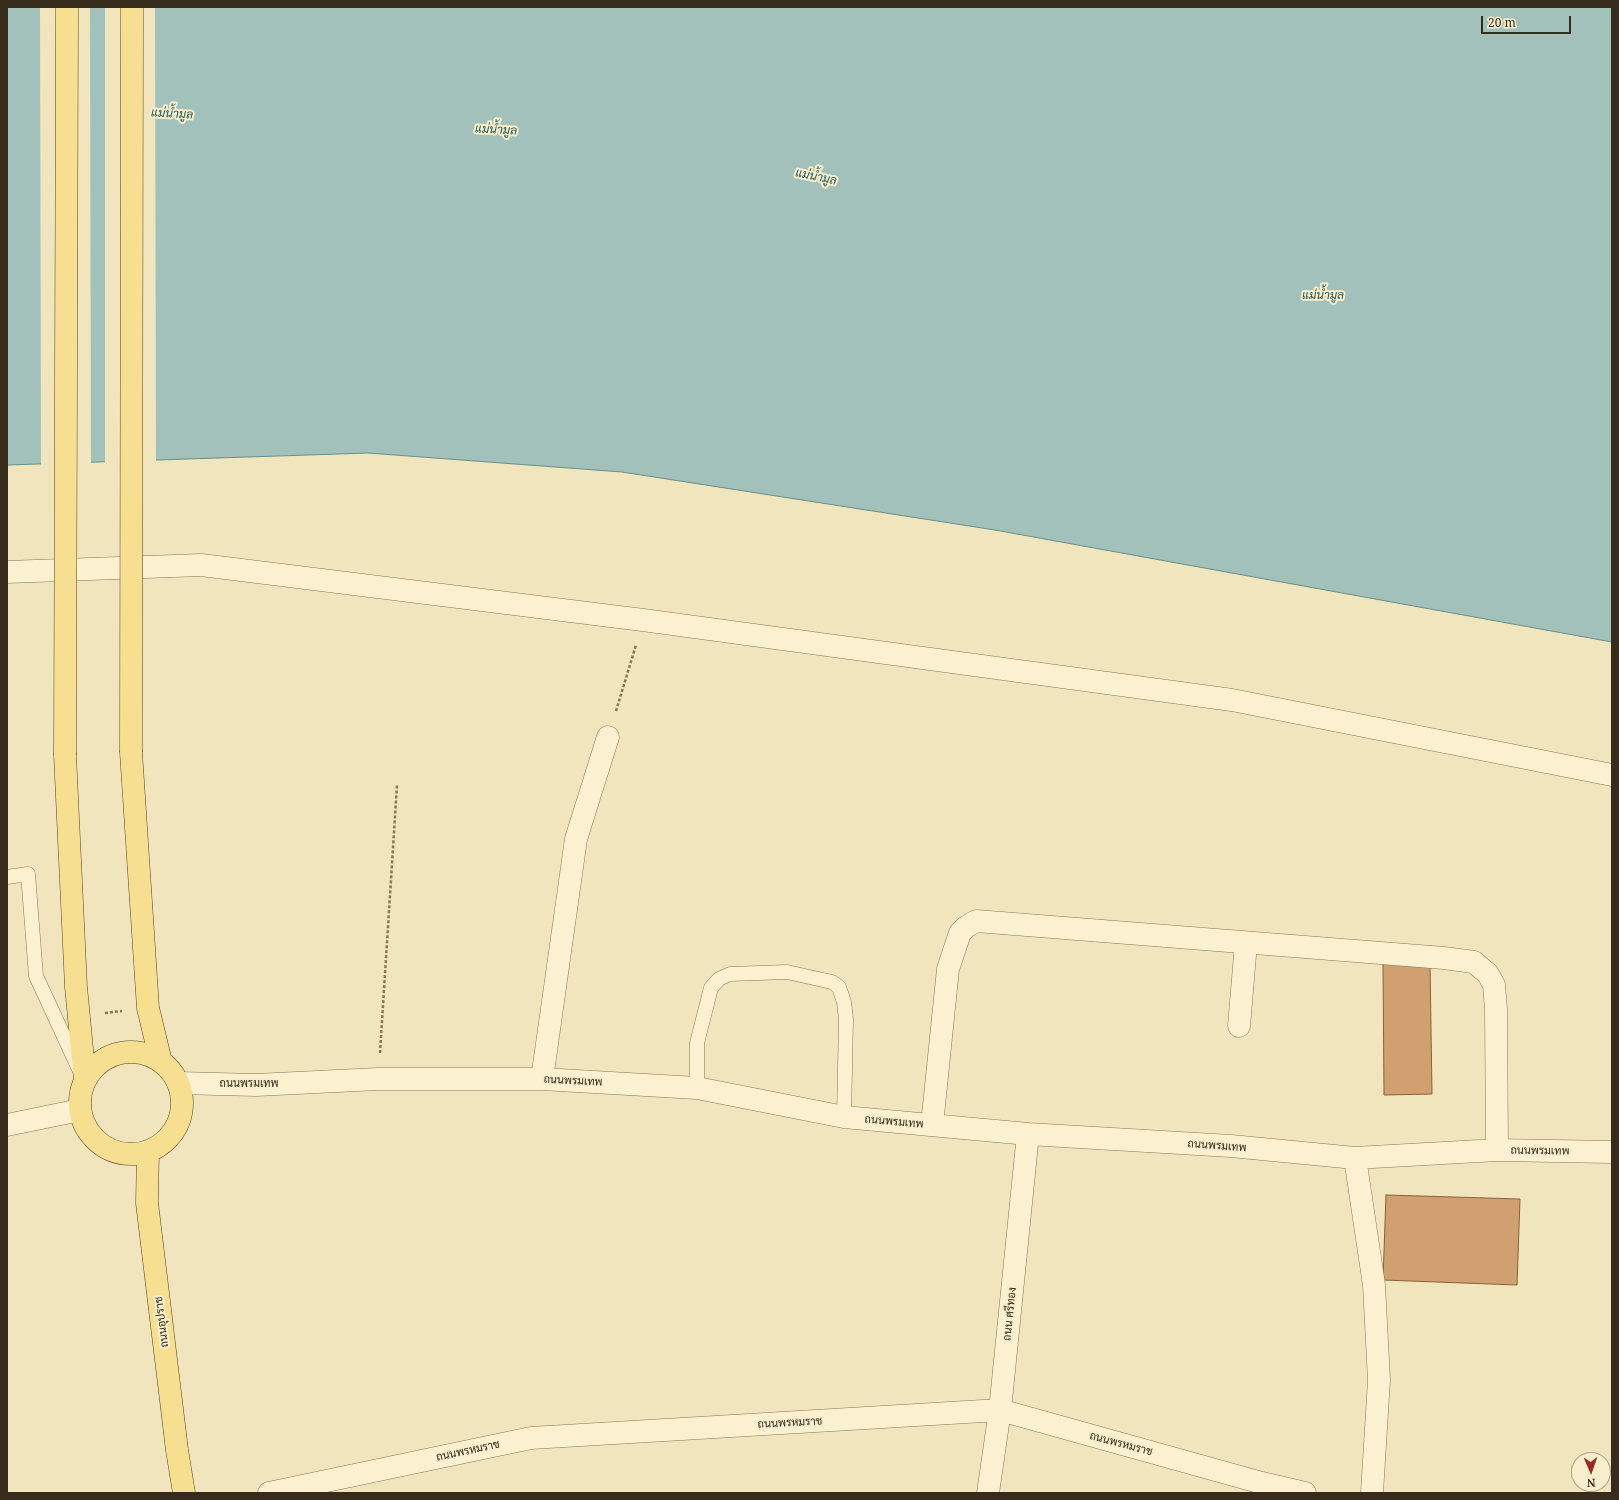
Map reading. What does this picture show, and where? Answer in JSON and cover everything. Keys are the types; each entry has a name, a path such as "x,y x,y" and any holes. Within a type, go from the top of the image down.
{"main road":[{"path":"67,7 66,755 78,1016 85,1080"},
{"path":"132,7 131,752 148,1008 161,1062"},
{"path":"129,1052 146,1054 161,1062 171,1071 178,1083 182,1096 182,1110 178,1123 171,1134 161,1144 148,1151 132,1154 117,1152 103,1146 92,1136 84,1124 80,1110 80,1093 85,1080 97,1064 112,1055 129,1052"},
{"name":"ถนนอุปราช","path":"148,1151 147,1203 177,1450 184,1493"}],"street":[{"path":"7,572 201,566 643,620 1232,700 1612,776"},
{"path":"542,1079 576,839 608,737"},
{"path":"932,1125 948,969 960,933 976,921 1444,958 1474,962 1488,974 1494,985 1496,1009 1497,1150"},
{"path":"1240,1026 1246,943"},
{"name":"ถนนพรมเทพ","path":"178,1083 256,1085 378,1079 542,1079 697,1088 844,1117 1028,1134 1231,1146 1355,1158 1497,1150 1612,1152"},
{"path":"7,1125 80,1110"},
{"name":"ถนน ศรีทอง","path":"988,1493 1000,1410 1028,1134"},
{"path":"1355,1158 1374,1284 1379,1380 1372,1493"},
{"name":"ถนนพรหมราช","path":"269,1493 531,1438 1000,1410 1261,1488 1305,1493"}],"lane":[{"path":"7,877 28,874 36,976 85,1080"},
{"path":"697,1088 697,1043 711,988 719,979 730,974 787,972 832,982 839,987 844,1002 846,1019 844,1117"}],"path":[{"path":"608,737 643,620"},
{"path":"378,1079 397,784"},
{"path":"78,1016 148,1008"}],"water":[{"name":"แม่น้ำมูล","path":"7,7 1612,7 1612,642 995,530 622,472 368,453 7,465"}],"pier":[{"path":"40,7 90,7 91,464 41,465"},
{"path":"105,7 155,7 156,462 105,463"}],"building":[{"path":"1430,963 1432,1094 1384,1095 1383,964"},
{"path":"1386,1195 1520,1199 1517,1285 1383,1280"}]}
